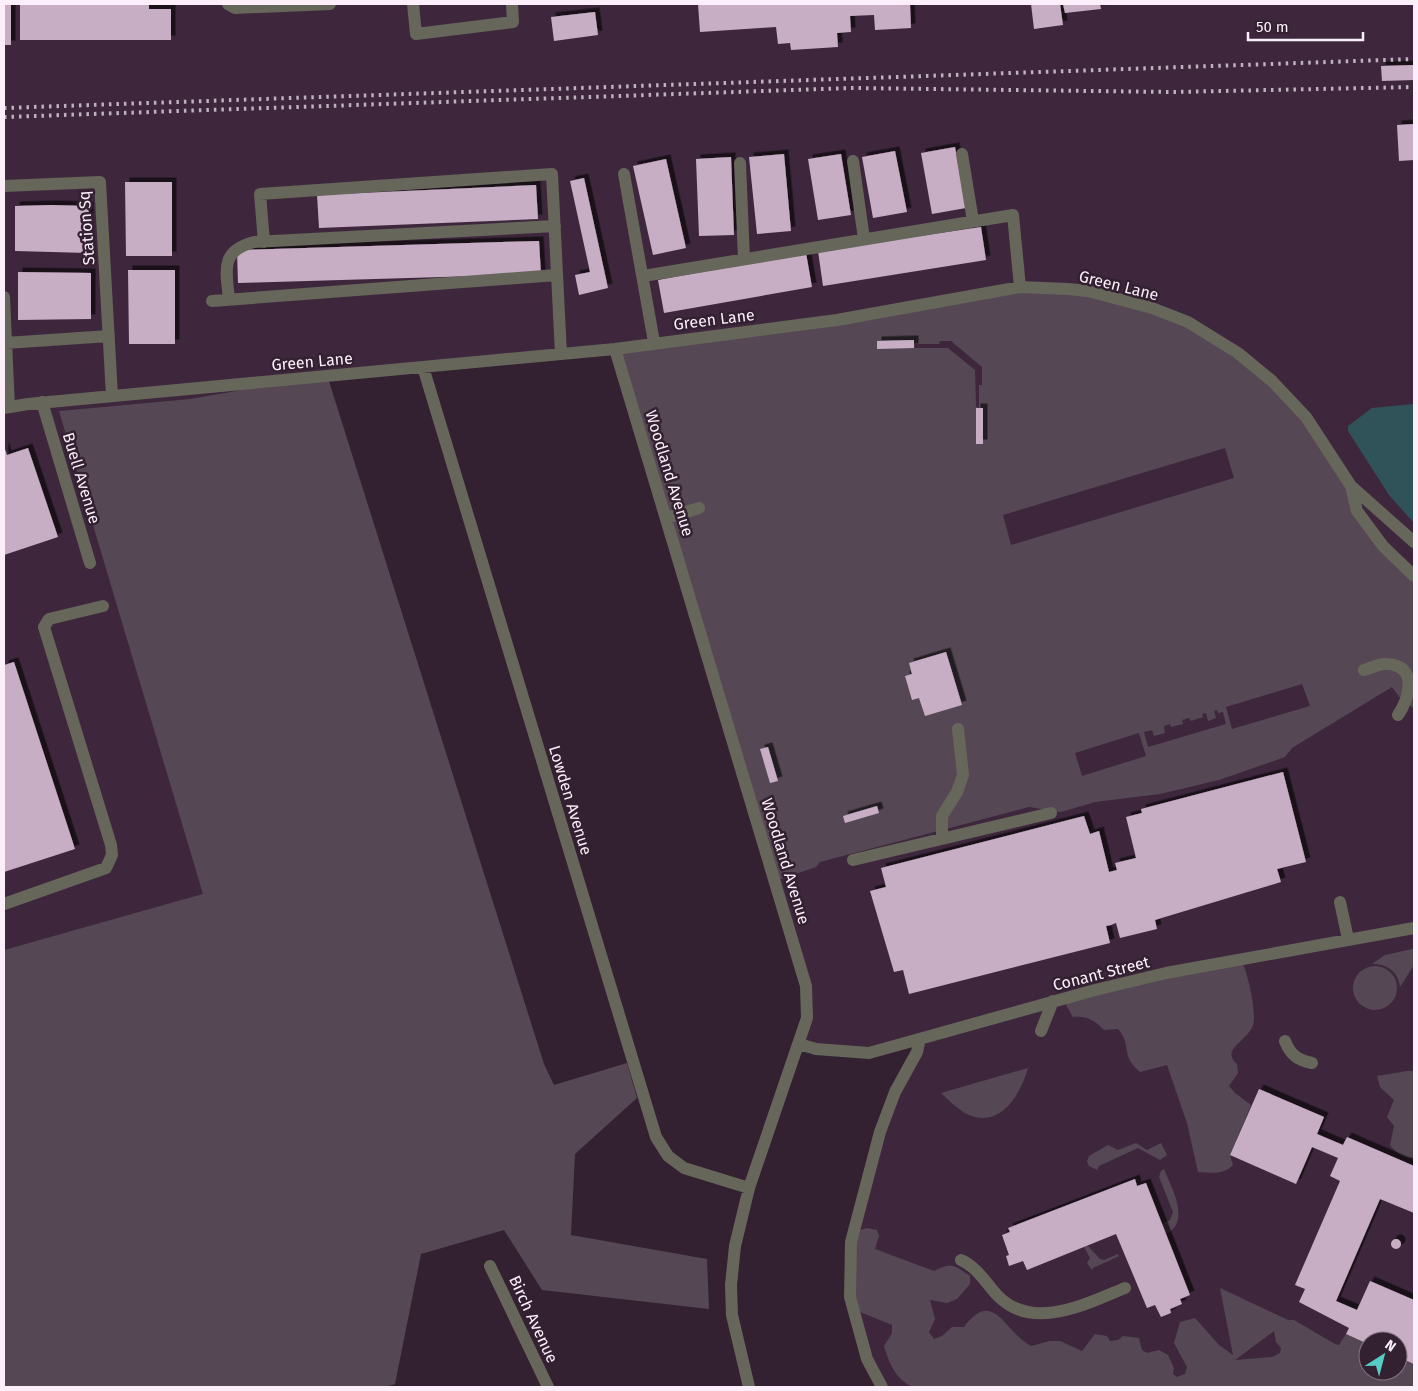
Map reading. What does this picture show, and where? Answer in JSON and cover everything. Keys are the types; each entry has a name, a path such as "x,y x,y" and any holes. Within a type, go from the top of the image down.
{"street":[{"path":"228,4 234,8 330,4"},
{"path":"413,4 416,34 513,22 512,4"},
{"path":"962,154 973,221"},
{"path":"853,161 864,239"},
{"path":"740,163 744,259"},
{"path":"264,242 260,194 552,174 561,354"},
{"path":"624,174 654,342"},
{"name":"Station Sq","path":"4,186 100,182 112,396"},
{"path":"643,276 1013,215 1020,287"},
{"path":"229,299 226,270 230,255 240,246 264,242 555,226"},
{"path":"212,301 557,275"},
{"name":"Green Lane","path":"6,408 42,402 423,368 615,348 837,320 1020,287 1082,290 1122,299 1188,322 1220,341 1259,369 1306,417 1351,486 1414,542"},
{"path":"4,298 6,408"},
{"path":"6,343 109,336"},
{"name":"Woodland Avenue","path":"615,348 806,986 807,1018 749,1188 736,1246 731,1285 732,1315 749,1387"},
{"name":"Lowden Avenue","path":"423,368 656,1137 668,1156 684,1168 749,1188"},
{"name":"Buell Avenue","path":"42,402 90,563"},
{"name":"Green Lane","path":"1351,486 1357,511 1383,546 1414,576"},
{"path":"666,518 699,508"},
{"path":"4,904 106,868 112,855 111,845 44,627 49,619 103,606"},
{"path":"1364,670 1386,663 1401,668 1406,674 1410,681 1410,694 1398,715"},
{"path":"942,839 942,816 957,792 962,776 958,729"},
{"path":"853,860 1051,813"},
{"path":"1340,902 1348,940"},
{"name":"Conant Street","path":"799,1044 816,1050 869,1053 1053,1001 1189,968 1414,928"},
{"path":"1041,1031 1053,1001"},
{"path":"882,1387 866,1359 850,1296 851,1242 880,1132 895,1092 917,1052 920,1039"},
{"path":"1285,1040 1288,1052 1301,1061 1312,1063"},
{"path":"962,1260 976,1269 998,1296 1021,1312 1050,1314 1096,1300 1125,1288"},
{"name":"Birch Avenue","path":"490,1266 548,1387"}],"shaded area":[{"path":"4,4 1414,4 1414,1387 882,1387 867,1359 851,1242 880,1132 920,1039 869,1053 799,1044 808,1001 615,349 327,375 190,399 60,411 204,895 4,950"},
{"path":"1020,287 1068,289 1188,322 1272,381 1351,486 1357,511 1414,576 1414,708 1403,702 1392,687 1292,748 1285,757 1219,780 1160,794 1095,802 1061,812 1029,807 820,862 816,867 775,881 615,349","holes":["940,341 951,341 982,367 982,385 979,385 979,408 976,407 975,370 948,348 914,348 915,344 939,344","1225,448 1234,478 1011,545 1003,515","1302,684 1310,706 1232,729 1226,707","1217,710 1218,713 1223,712 1226,724 1148,747 1144,732 1152,730 1154,736 1165,733 1164,726 1170,724 1171,727 1183,724 1182,720 1189,718 1191,721 1203,717 1202,714 1206,713 1208,721 1216,718 1214,711","1139,733 1146,756 1082,776 1075,753"]},
{"path":"327,375 544,1064 554,1085 627,1063 637,1098 575,1154 571,1235 707,1259 709,1309 542,1290 504,1230 421,1254 395,1384 385,1387 4,1387 4,950 203,894 59,411 190,399"},
{"path":"1414,404 1414,523 1389,495 1348,431 1348,426 1372,408"},
{"path":"1414,950 1414,965 1400,987 1397,977 1391,970 1382,965 1372,964 1385,955"},
{"path":"1243,964 1251,994 1254,1019 1250,1031 1236,1045 1231,1054 1237,1064 1238,1073 1229,1086 1251,1105 1230,1155 1233,1165 1221,1172 1198,1172 1187,1123 1167,1065 1140,1072 1130,1060 1125,1040 1118,1029 1104,1030 1090,1019 1073,1017 1066,1005 1070,997"},
{"path":"1371,966 1379,966 1391,972 1397,988 1391,1004 1379,1010 1371,1010 1359,1004 1353,992 1353,984 1359,972"},
{"path":"1028,1068 1014,1099 998,1114 988,1118 965,1113 941,1093"},
{"path":"1414,1071 1414,1157 1400,1155 1390,1145 1394,1126 1387,1117 1394,1100 1380,1087 1377,1076"},
{"path":"1136,1143 1147,1150 1161,1143 1167,1155 1160,1160 1138,1148 1099,1166 1097,1170 1089,1166 1087,1161 1089,1156 1108,1145 1118,1150"},
{"path":"1164,1169 1175,1195 1178,1213 1177,1221 1173,1228 1166,1234 1162,1224 1170,1220 1173,1212 1159,1177"},
{"path":"867,1228 877,1230 879,1236 875,1249 934,1271 952,1266 970,1276 970,1284 957,1299 947,1303 930,1300 935,1319 929,1332 934,1339 942,1336 952,1327 964,1327 974,1316 983,1311 991,1312 999,1316 1022,1340 1031,1346 1050,1341 1060,1341 1082,1351 1095,1334 1107,1336 1110,1341 1118,1340 1123,1336 1139,1338 1142,1350 1147,1353 1159,1350 1168,1355 1174,1368 1173,1374 1177,1377 1185,1374 1187,1367 1174,1343 1180,1322 1195,1318 1219,1345 1233,1355 1220,1288 1288,1320 1294,1320 1335,1344 1339,1345 1346,1334 1358,1339 1358,1381 1408,1381 1408,1361 1414,1364 1414,1387 913,1387 898,1375 891,1365 886,1352 884,1346 892,1333 892,1325 853,1309 854,1232","holes":["1274,1331 1276,1342 1281,1348 1280,1353 1272,1357 1235,1360"]},
{"path":"1088,1246 1100,1259 1104,1260 1118,1254 1119,1256 1092,1270 1087,1263 1090,1258 1084,1247"}],"building":[{"path":"4,4 11,4 11,45 4,45"},
{"path":"20,4 149,4 149,9 171,9 171,40 20,40"},
{"path":"698,4 910,4 911,28 875,30 874,15 850,16 851,32 837,33 838,47 791,50 790,43 778,44 776,27 700,32"},
{"path":"1031,4 1060,4 1063,25 1034,29"},
{"path":"1063,4 1100,4 1101,9 1065,13"},
{"path":"595,12 598,35 554,41 551,17"},
{"path":"1414,65 1414,80 1382,81 1381,66"},
{"path":"1414,124 1414,160 1399,161 1397,125"},
{"path":"955,147 966,208 932,214 921,153"},
{"path":"895,151 907,212 873,218 862,157"},
{"path":"784,154 791,231 757,234 749,157"},
{"path":"841,154 851,215 818,220 808,159"},
{"path":"731,157 734,235 699,236 696,159"},
{"path":"666,159 686,248 653,255 633,166"},
{"path":"584,178 608,288 579,295 575,275 590,272 570,181"},
{"path":"125,182 172,182 172,256 126,256"},
{"path":"536,185 538,219 319,228 317,195"},
{"path":"15,206 89,206 88,253 15,251"},
{"path":"981,227 986,260 823,286 818,251"},
{"path":"539,241 541,274 238,283 237,250"},
{"path":"806,253 812,287 664,313 658,280"},
{"path":"128,270 175,270 175,344 129,344"},
{"path":"18,272 91,273 91,319 18,320"},
{"path":"914,340 914,348 877,349 877,341"},
{"path":"976,408 983,408 983,444 976,444"},
{"path":"4,446 7,455 28,448 58,537 4,555"},
{"path":"946,652 962,705 925,716 919,698 912,700 905,676 912,674 909,663"},
{"path":"14,662 75,849 4,872 4,665"},
{"path":"768,747 778,781 770,783 760,749"},
{"path":"1283,772 1306,862 1277,869 1281,882 1155,920 1157,929 1120,938 1116,923 1106,926 1110,943 909,994 903,970 894,972 870,891 886,887 881,868 1084,816 1090,834 1099,831 1109,872 1117,870 1115,863 1136,858 1126,817 1142,813 1141,809"},
{"path":"877,806 879,813 845,823 843,816"},
{"path":"1259,1089 1324,1117 1317,1134 1343,1145 1347,1137 1414,1166 1414,1213 1380,1199 1336,1301 1357,1310 1370,1281 1414,1300 1414,1364 1408,1361 1408,1331 1358,1331 1358,1339 1346,1334 1349,1328 1299,1302 1305,1289 1295,1285 1340,1181 1330,1176 1338,1158 1312,1147 1296,1184 1230,1155"},
{"path":"1135,1179 1137,1186 1146,1183 1190,1295 1180,1299 1182,1304 1170,1309 1171,1313 1161,1317 1155,1305 1147,1308 1116,1234 1027,1270 1023,1261 1009,1266 1006,1256 1009,1255 1002,1235 1010,1232 1008,1228"},
{"path":"1396,1239 1401,1244 1396,1249 1391,1244"}],"railway":[{"path":"4,108 1414,59"},
{"path":"4,117 852,88 1173,92 1414,87"}]}
